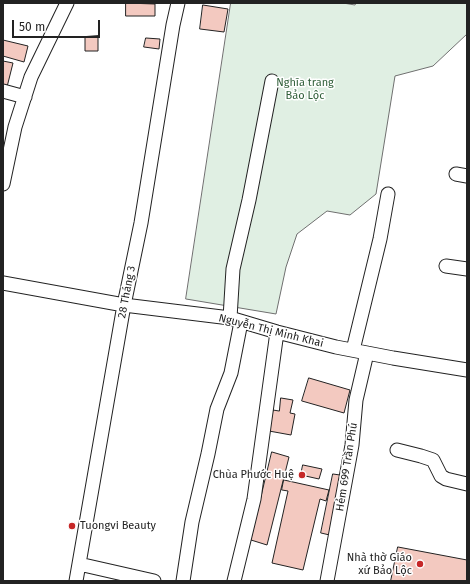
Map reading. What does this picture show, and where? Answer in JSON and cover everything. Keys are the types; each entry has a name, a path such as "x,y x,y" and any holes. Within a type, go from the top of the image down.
{"street":[{"path":"3,184 15,127 31,77 68,3"},
{"name":"28 Tháng 3","path":"76,581 124,305 141,223 173,25 178,3"},
{"path":"183,581 192,522 217,409 231,373 236,320 233,269 249,200 272,81"},
{"path":"3,91 24,97"},
{"path":"354,350 380,239 388,194"},
{"path":"446,266 467,269"},
{"name":"Nguyễn Thị Minh Khai","path":"3,283 124,305 236,320 277,332 367,353 467,370"},
{"path":"234,581 254,499 277,332"},
{"name":"Hẻm 699 Trần Phú","path":"327,581 352,445 356,400 367,353"},
{"path":"397,450 433,460 441,476 446,480 467,484"},
{"path":"79,564 154,581"}],"green space":[{"name":"Nghĩa trang Bảo Lộc","path":"231,3 343,3 355,5 356,3 467,3 467,34 433,66 395,76 376,194 350,215 327,211 297,234 286,267 276,314 186,299"}],"building":[{"path":"126,3 155,4 155,16 126,16"},
{"path":"203,5 228,9 224,32 200,29"},
{"path":"98,36 98,51 85,51 85,37"},
{"path":"146,38 160,39 159,49 144,47"},
{"path":"3,40 28,46 24,62 3,56"},
{"path":"3,61 13,63 7,87 3,85"},
{"path":"309,378 350,390 344,413 302,401"},
{"path":"281,398 293,400 290,413 295,414 291,435 269,431 273,410 279,411"},
{"path":"272,452 289,457 267,545 251,540"},
{"path":"303,465 322,469 319,479 301,475"},
{"path":"333,474 347,476 334,536 321,533"},
{"path":"284,480 329,490 326,501 320,499 303,570 272,563 288,491 282,490"},
{"path":"398,547 467,560 467,581 391,581"}],"place":[{"name":"Chùa Phước Huệ","path":"302,475"},
{"name":"Tuongvi Beauty","path":"72,526"},
{"name":"Nhà thờ Giáo xứ Bảo Lộc","path":"420,564"}]}
